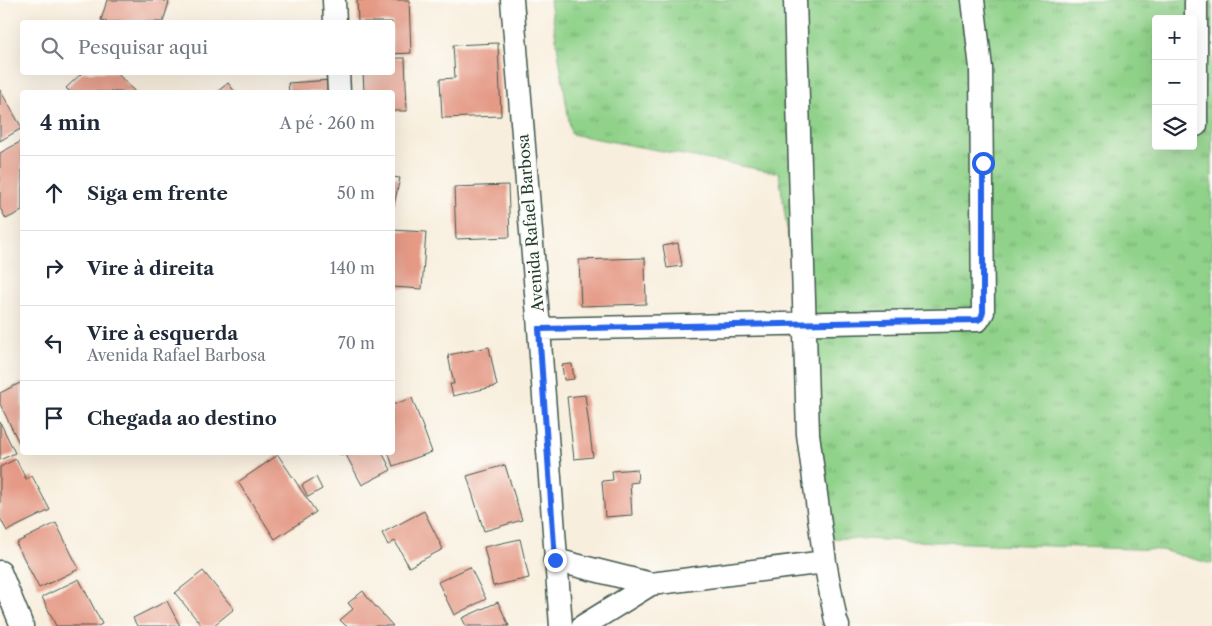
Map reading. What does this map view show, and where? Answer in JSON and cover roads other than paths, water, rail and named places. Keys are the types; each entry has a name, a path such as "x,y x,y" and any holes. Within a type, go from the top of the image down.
{"street":[{"path":"334,0 335,20"},
{"name":"Avenida Rafael Barbosa","path":"512,0 561,626"},
{"path":"795,0 808,434 825,562 838,626"},
{"path":"539,329 978,320 981,318 983,312 981,78 973,0"},
{"path":"1196,0 1196,105"},
{"path":"338,75 339,90"},
{"path":"555,560 651,584 825,562"},
{"path":"0,572 22,626"},
{"path":"583,626 651,584"}]}
